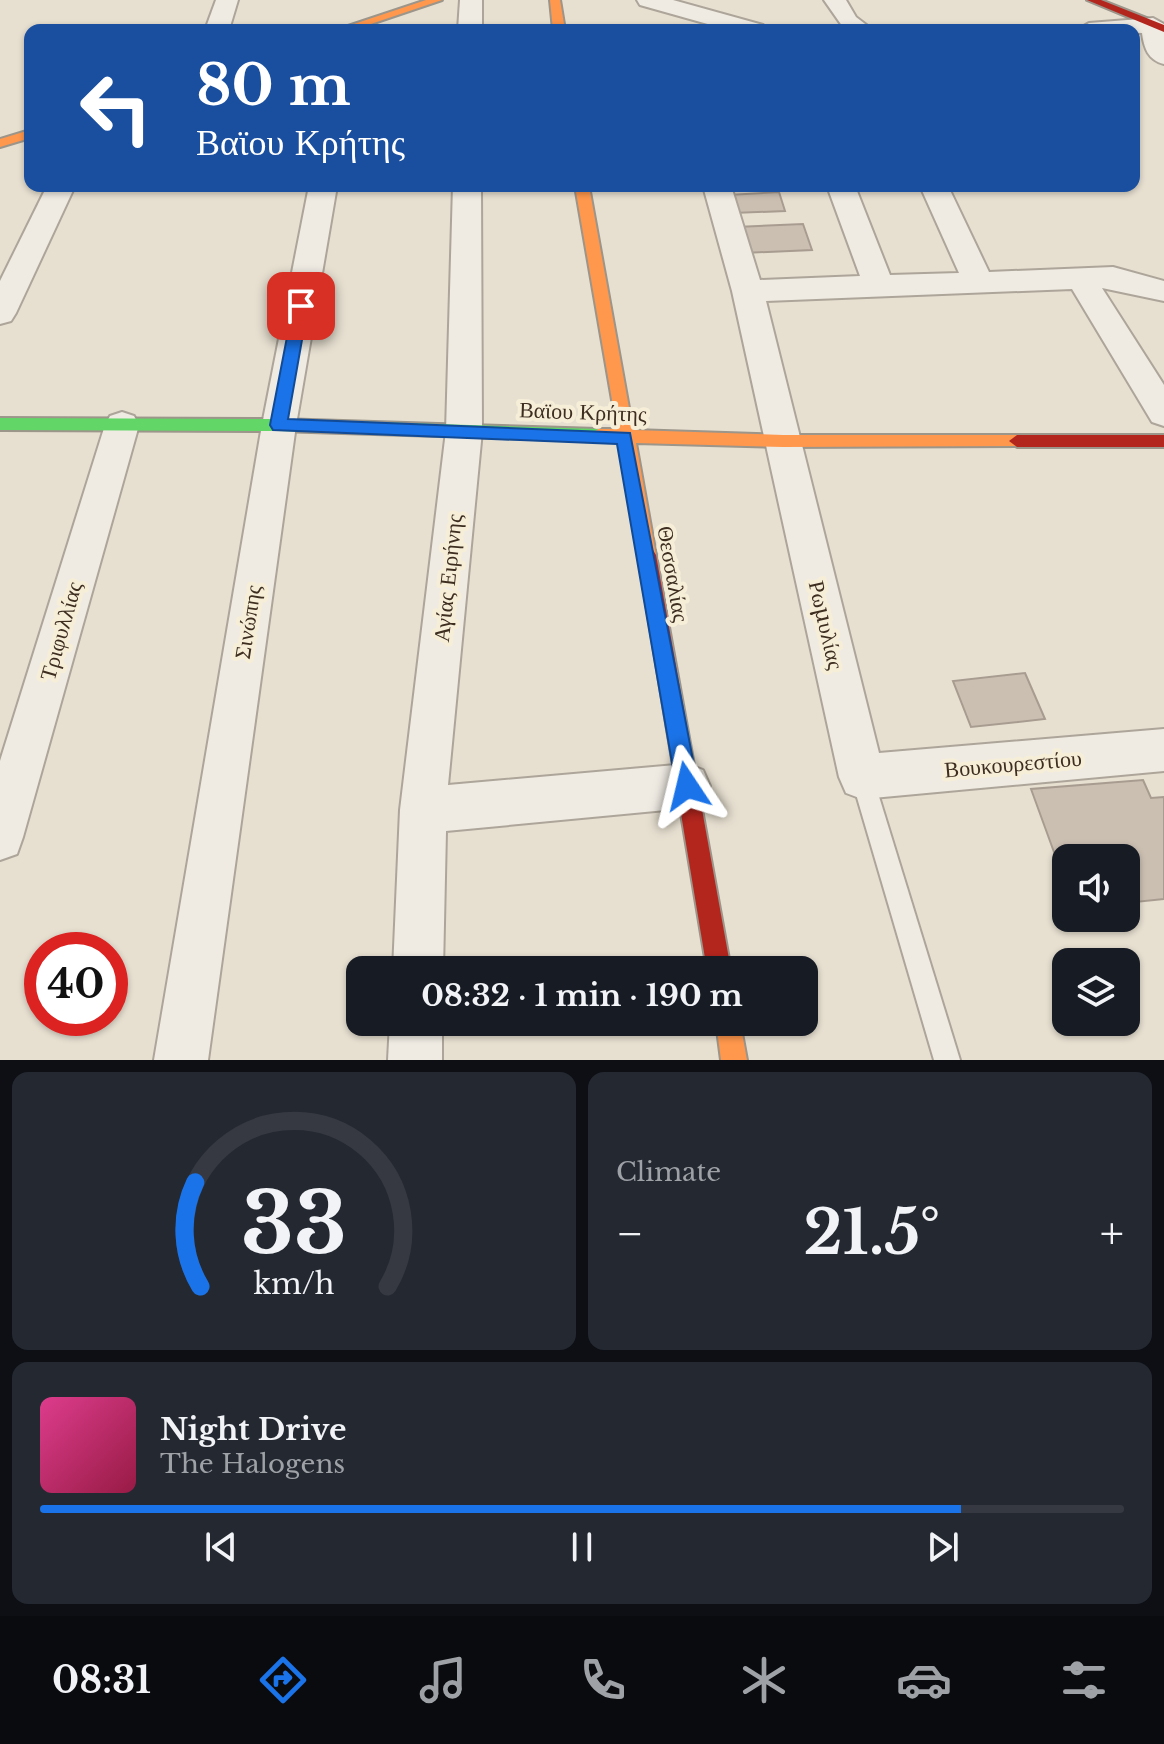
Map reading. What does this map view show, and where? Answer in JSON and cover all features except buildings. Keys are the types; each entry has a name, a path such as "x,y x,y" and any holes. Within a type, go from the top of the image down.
{"street":[{"path":"219,24 227,0"},
{"path":"364,24 437,0"},
{"path":"470,24 471,0"},
{"path":"555,0 558,24"},
{"path":"648,0 678,20 709,24"},
{"path":"835,0 852,24"},
{"path":"1092,0 1159,27 1156,48 1164,57"},
{"path":"0,143 24,136"},
{"path":"0,313 58,192"},
{"name":"Σινώπης","path":"181,1060 279,425 322,192"},
{"name":"Αγίας Ειρήνης","path":"418,956 423,810 464,431 467,192"},
{"name":"Θεσσαλίας","path":"583,192 717,956"},
{"name":"Ρωμυλίας","path":"719,192 748,291 862,777"},
{"path":"843,192 878,284"},
{"path":"937,192 977,279"},
{"path":"748,291 1080,277 1113,277 1164,291"},
{"path":"1080,277 1164,413"},
{"name":"Βαϊου Κρήτης","path":"0,424 279,425 783,441 1164,441"},
{"name":"Τριφυλλίας","path":"0,837 122,425"},
{"name":"Βουκουρεστίου","path":"862,777 1164,750"},
{"path":"423,810 687,786"},
{"path":"415,1060 416,1036"},
{"path":"730,1036 734,1060"}],"lane":[{"name":"Ρωμυλίας","path":"862,777 947,1060"}],"traffic: fast":[{"path":"0,424 279,425 598,435"}],"traffic: slow":[{"path":"361,24 437,0"},
{"path":"555,0 558,24"},
{"path":"0,143 24,136"},
{"path":"583,192 647,555"},
{"path":"598,435 783,441 1017,441"},
{"path":"730,1036 734,1060"}],"traffic: jam":[{"path":"1092,0 1164,29"},
{"path":"1017,441 1164,441"},
{"path":"647,555 717,956"}],"route":[{"path":"301,306 279,425 624,437 687,786"}]}
